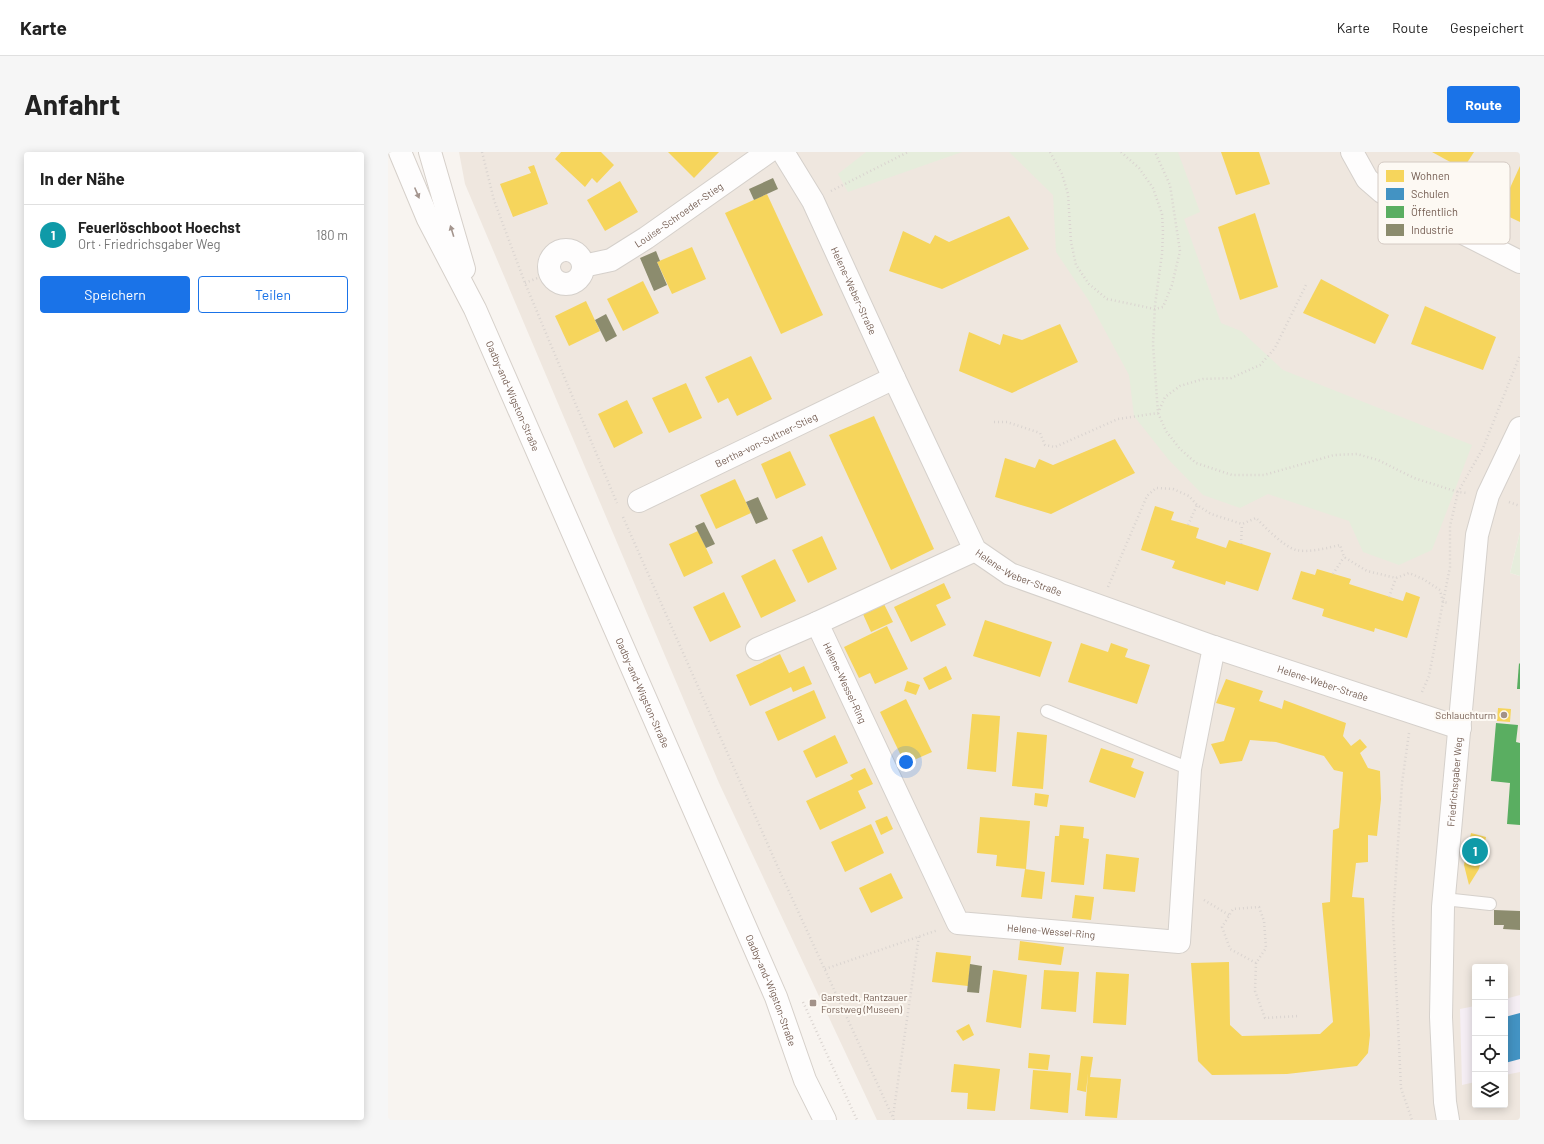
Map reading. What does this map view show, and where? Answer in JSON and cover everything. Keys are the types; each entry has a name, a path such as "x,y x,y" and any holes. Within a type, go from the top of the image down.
{"street":[{"name":"Oadby-and-Wigston-Straße","path":"400,152 431,225 475,309 776,997 805,1080 825,1120"},
{"name":"Oadby-and-Wigston-Straße","path":"430,152 475,309"},
{"name":"Louise-Schroeder-Stieg","path":"550,273 550,260 556,253 566,250 574,252 580,257 583,266 611,260 646,238 768,152"},
{"name":"Helene-Weber-Straße","path":"783,152 813,201 975,550 1010,574 1214,647 1460,728"},
{"path":"1352,152 1367,180 1378,189"},
{"path":"1485,244 1520,262"},
{"name":"Bertha-von-Suttner-Stieg","path":"629,506 894,378"},
{"name":"Friedrichsgaber Weg","path":"1448,1120 1445,1102 1441,1017 1444,900 1477,535 1488,495 1520,428"},
{"path":"757,649 975,550"},
{"name":"Helene-Wessel-Ring","path":"817,623 958,923 1179,942 1190,769 1214,647"},
{"name":"Oadby-and-Wigston-Straße","path":"805,1080 808,1120"}],"lane":[{"path":"1047,711 1190,769"},
{"path":"1444,900 1490,904"}],"path":[{"path":"482,152 494,200 526,283 617,503"},
{"path":"813,201 908,152"},
{"path":"1050,152 1062,174 1068,194 1072,242 1076,265 1089,284 1107,299 1155,308 1163,307 1172,285 1180,251 1170,185 1155,152"},
{"path":"1121,152 1139,168 1153,188 1162,214 1162,254 1155,308 1153,344 1158,413 1166,431 1180,449 1196,463 1232,475 1264,475 1334,455 1357,454 1378,460 1414,478 1458,492 1488,495 1520,506"},
{"path":"526,283 550,273"},
{"path":"1158,413 1166,397 1180,386 1203,379 1231,378 1260,365 1275,348 1306,285"},
{"path":"994,422 1007,422 1040,433 1045,445 1055,447 1118,419 1158,413"},
{"path":"1100,606 1147,496 1156,488 1173,489 1189,496 1197,505 1211,514 1242,524 1256,518 1276,538 1295,550 1315,550 1340,545 1344,557 1366,571 1396,578 1409,573 1423,579 1440,590 1443,602 1471,608"},
{"path":"1188,525 1197,505"},
{"path":"629,506 780,872 894,1120"},
{"path":"1241,544 1242,524"},
{"path":"1333,574 1344,557"},
{"path":"1388,597 1396,578"},
{"path":"1182,888 1229,915"},
{"path":"1256,963 1230,949 1222,926 1233,909 1259,907 1264,921 1266,948 1256,963 1255,991 1265,1018 1299,1016"},
{"path":"825,969 958,923"},
{"path":"893,1116 919,936"},
{"path":"802,1001 857,1120"}],"shaded area":[{"path":"459,152 1520,152 1520,532 1510,573 1520,576 1520,1120 877,1120 719,783 465,184"},
{"path":"1520,995 1520,1072 1508,1074 1508,1000 1508,998"},
{"path":"1472,1007 1472,1083 1462,1085 1460,1009"}],"green space":[{"path":"866,152 962,152 848,192 838,174"},
{"path":"1009,152 1178,152 1200,212 1184,219 1221,323 1241,331 1283,370 1472,445 1432,550 1399,565 1363,552 1349,521 1268,494 1240,508 1203,495 1168,459 1134,416 1129,375 1089,301 1056,252 1053,195"},
{"path":"1520,532 1520,576 1510,573"}],"building: Wohnen":[{"path":"561,152 601,152 614,165 597,183 592,178 585,187 555,159"},
{"path":"668,152 719,152 694,178"},
{"path":"1221,152 1259,152 1270,184 1236,195"},
{"path":"1432,152 1474,152 1468,162 1450,162"},
{"path":"534,165 548,204 513,217 500,184 531,173 528,167"},
{"path":"1520,166 1520,222 1510,217 1510,188"},
{"path":"620,181 638,212 605,231 587,200"},
{"path":"767,194 823,315 781,334 725,213"},
{"path":"1255,213 1278,287 1240,300 1218,227"},
{"path":"1009,216 1029,249 942,289 889,271 903,231 930,244 935,235 949,242"},
{"path":"692,247 706,279 672,294 657,262"},
{"path":"1321,279 1389,315 1375,344 1303,313"},
{"path":"643,281 659,313 623,331 607,299"},
{"path":"586,301 600,331 569,346 555,316"},
{"path":"1425,306 1496,337 1483,370 1411,344"},
{"path":"1060,324 1078,362 1012,393 959,371 969,332 1000,345 1003,334 1022,340"},
{"path":"751,356 772,399 737,416 728,398 718,403 705,377"},
{"path":"686,383 702,418 669,433 652,398"},
{"path":"627,400 643,433 614,448 598,414"},
{"path":"874,416 934,549 891,570 829,435"},
{"path":"1115,439 1135,473 1051,514 995,497 1005,458 1035,468 1039,459 1053,465"},
{"path":"790,451 806,485 776,499 761,464"},
{"path":"735,479 751,513 716,529 700,495"},
{"path":"1155,506 1174,512 1171,520 1199,528 1196,538 1226,548 1229,540 1271,553 1258,591 1226,581 1225,585 1172,568 1175,561 1141,550"},
{"path":"698,531 713,563 684,577 669,544"},
{"path":"822,536 837,569 808,583 792,550"},
{"path":"775,559 796,601 761,618 741,576"},
{"path":"1317,569 1351,579 1349,584 1403,601 1406,592 1420,597 1407,638 1375,628 1374,632 1322,616 1324,609 1292,599 1301,571 1315,575"},
{"path":"944,583 951,598 936,605 946,625 911,642 894,607"},
{"path":"724,592 741,627 710,642 693,607"},
{"path":"883,602 893,622 871,632 862,612"},
{"path":"985,620 1052,642 1040,677 973,656"},
{"path":"887,626 908,669 875,684 870,673 859,678 844,647"},
{"path":"1081,643 1108,652 1111,643 1128,649 1125,657 1150,665 1137,704 1068,682"},
{"path":"780,654 789,673 804,666 812,684 793,692 791,687 750,706 736,675"},
{"path":"946,666 952,679 929,690 923,678"},
{"path":"1226,679 1263,691 1259,701 1282,709 1284,700 1346,723 1343,736 1351,746 1360,739 1367,747 1360,753 1368,768 1380,771 1381,799 1377,836 1368,835 1368,862 1356,863 1352,897 1364,898 1370,1035 1368,1053 1357,1066 1287,1074 1212,1075 1198,1061 1191,963 1229,962 1230,1025 1242,1036 1320,1034 1333,1022 1322,903 1330,902 1333,830 1339,828 1343,772 1334,770 1324,756 1276,742 1250,740 1242,761 1220,764 1211,744 1224,741 1235,708 1216,703"},
{"path":"907,681 920,685 916,695 904,691"},
{"path":"814,690 826,718 778,741 765,712"},
{"path":"906,699 932,752 905,764 880,712"},
{"name":"Schlauchturm","path":"1498,708 1511,709 1510,722 1497,721"},
{"path":"972,714 1000,716 996,772 967,769"},
{"path":"1017,732 1047,735 1043,789 1012,786"},
{"path":"835,735 848,763 816,778 803,751"},
{"path":"1101,748 1134,759 1131,767 1144,772 1135,798 1089,782"},
{"path":"865,768 873,784 858,791 866,808 820,830 806,801 853,779 850,775"},
{"path":"1035,793 1049,795 1047,807 1034,805"},
{"path":"887,816 893,829 881,835 875,821"},
{"path":"980,817 1030,821 1026,869 996,866 997,855 977,853"},
{"path":"871,824 884,853 845,872 831,842"},
{"path":"1060,825 1084,827 1083,838 1089,839 1084,885 1051,882 1055,836 1059,836"},
{"path":"1471,833 1486,837 1479,869 1469,885 1464,865"},
{"path":"1106,854 1139,858 1135,892 1103,889"},
{"path":"1025,869 1045,872 1042,899 1021,897"},
{"path":"891,873 903,898 871,913 859,888"},
{"path":"1075,895 1094,897 1091,920 1072,918"},
{"path":"1020,941 1064,947 1061,965 1018,960"},
{"path":"936,952 971,956 968,986 932,982"},
{"path":"993,970 1027,975 1021,1028 986,1022"},
{"path":"1044,970 1079,972 1076,1012 1041,1009"},
{"path":"1096,972 1129,974 1126,1025 1093,1023"},
{"path":"969,1024 974,1035 963,1041 956,1031"},
{"path":"1029,1053 1050,1055 1048,1070 1028,1068"},
{"path":"1081,1056 1093,1057 1090,1077 1121,1079 1117,1118 1085,1116 1088,1073 1086,1092 1077,1090"},
{"path":"954,1064 1000,1069 995,1111 967,1109 968,1093 951,1092"},
{"path":"1033,1070 1071,1073 1068,1113 1030,1109"}],"building: Schulen":[{"path":"1520,1013 1520,1059 1508,1062 1508,1036 1508,1016"}],"building: Öffentlich":[{"path":"1519,663 1520,689 1517,689"},
{"path":"1496,723 1518,725 1516,742 1520,743 1520,825 1507,824 1510,783 1491,781"}],"building: Industrie":[{"path":"773,178 778,189 754,200 749,189"},
{"path":"656,251 660,261 657,262 667,285 654,291 640,258"},
{"path":"606,314 617,336 606,342 595,320"},
{"path":"758,497 768,519 756,524 746,502"},
{"path":"704,522 715,544 706,548 695,526"},
{"path":"1494,910 1520,911 1520,930 1503,929 1504,925 1494,925"},
{"path":"970,964 982,966 979,993 967,992"}],"place":[{"name":"Schlauchturm","path":"1504,715"},
{"name":"Feuerlöschboot Hoechst","path":"1475,851"},
{"name":"Garstedt, Rantzauer Forstweg (Museen)","path":"813,1003"}]}
